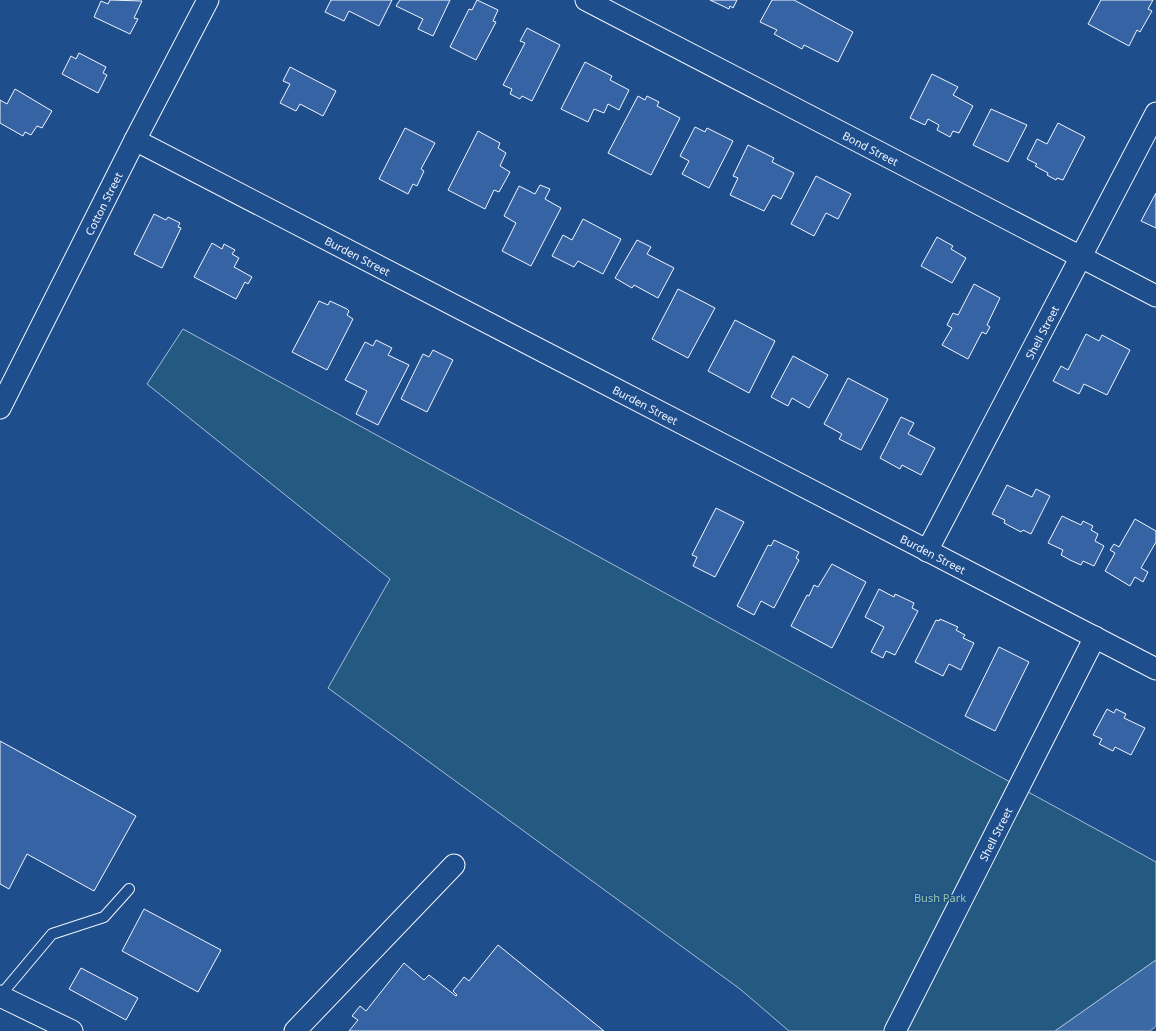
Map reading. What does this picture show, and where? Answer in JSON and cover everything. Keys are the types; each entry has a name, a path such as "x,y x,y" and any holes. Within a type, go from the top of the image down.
{"street":[{"name":"Cotton Street","path":"0,408 135,140 208,0"},
{"name":"Bond Street","path":"586,0 1156,296"},
{"name":"Shell Street","path":"927,551 1156,112"},
{"name":"Burden Street","path":"135,140 1156,669"},
{"name":"Shell Street","path":"895,1031 1095,637"},
{"path":"295,1031 454,865"},
{"path":"0,996 72,1031"}],"lane":[{"path":"0,996 52,934 104,917 129,889"}],"green space":[{"name":"Bush Park","path":"183,329 1156,862 1156,960 1055,1031 789,1031 740,989 328,688 390,579 147,384"}],"shaded area":[{"path":"1156,960 1156,1026 1150,1031 1055,1031"}],"building":[{"path":"110,0 142,1 134,18 138,19 130,34 94,17 101,1 108,4"},
{"path":"331,0 392,0 379,26 349,11 344,21 325,12"},
{"path":"400,0 450,0 433,36 418,29 423,19 396,6"},
{"path":"477,0 498,10 493,21 496,22 476,60 450,47 469,9 472,10"},
{"path":"710,0 737,0 733,8 730,6 729,9"},
{"path":"772,0 794,0 853,32 838,62 804,45 802,49 774,34 777,30 760,22"},
{"path":"1101,0 1153,0 1148,9 1152,11 1140,32 1137,30 1129,46 1088,24"},
{"path":"527,28 560,45 532,101 522,96 520,99 510,94 512,89 503,85 525,43 520,41"},
{"path":"79,53 106,67 103,73 107,75 98,93 62,74 71,56 76,59"},
{"path":"585,62 612,76 610,80 629,90 619,110 608,104 604,113 594,109 588,122 561,109"},
{"path":"290,67 336,91 323,116 300,104 296,111 280,103 290,84 283,81"},
{"path":"932,74 958,87 953,95 973,106 959,133 953,131 950,137 937,130 939,125 928,119 925,125 910,118"},
{"path":"15,89 52,111 42,128 37,126 31,135 25,132 23,136 0,123 0,100 7,104"},
{"path":"638,96 645,100 647,96 659,102 657,106 680,118 651,175 608,153"},
{"path":"991,109 1027,125 1008,162 973,145"},
{"path":"1058,123 1085,137 1063,180 1057,178 1056,180 1047,175 1048,173 1035,166 1037,164 1027,159 1037,139 1047,144"},
{"path":"695,127 705,132 707,128 733,141 709,188 682,174 689,161 680,156"},
{"path":"405,128 435,143 421,169 424,171 417,186 413,184 408,194 379,179"},
{"path":"478,131 500,143 498,148 506,153 500,166 510,172 499,192 494,190 485,209 448,190"},
{"path":"748,145 774,158 772,162 794,173 781,199 773,195 764,211 730,195 738,178 733,176"},
{"path":"816,176 851,194 838,219 826,213 814,236 791,224"},
{"path":"540,185 550,189 545,199 561,208 531,266 502,251 516,223 504,216 519,186 535,194"},
{"path":"1156,193 1156,228 1141,221"},
{"path":"154,214 166,220 168,217 180,223 178,227 181,228 162,268 134,254"},
{"path":"583,219 621,239 603,274 578,261 574,267 552,256 563,235 572,240"},
{"path":"937,237 953,246 951,249 966,258 952,283 921,266"},
{"path":"637,240 651,247 647,254 674,268 658,298 634,285 632,288 615,278"},
{"path":"212,243 222,249 224,244 235,250 232,254 239,258 234,267 252,277 248,284 245,282 236,299 194,277"},
{"path":"974,284 1000,298 987,325 990,327 986,334 982,332 968,359 942,345 952,328 947,325 953,313 958,315"},
{"path":"678,289 715,308 688,358 652,339"},
{"path":"319,301 328,305 330,301 347,309 349,311 347,315 353,319 327,370 292,352"},
{"path":"735,320 775,341 749,393 708,371"},
{"path":"1086,334 1099,341 1102,335 1130,350 1107,395 1084,384 1079,394 1053,381 1061,366 1068,370"},
{"path":"376,340 392,348 388,355 409,365 378,425 356,414 367,391 345,380 365,342 373,346"},
{"path":"433,350 453,360 427,412 401,399 423,354 429,357"},
{"path":"793,356 828,375 809,408 792,398 788,406 771,397"},
{"path":"848,378 888,399 861,450 839,439 842,434 824,424"},
{"path":"901,417 914,423 908,434 935,448 921,475 902,465 900,469 880,458"},
{"path":"1007,485 1032,497 1036,489 1050,496 1031,534 1023,530 1021,532 1004,523 1005,520 992,514"},
{"path":"716,508 744,522 715,577 693,566 697,557 692,555"},
{"path":"1062,516 1081,525 1083,521 1093,526 1091,530 1098,534 1095,541 1104,546 1094,566 1083,561 1081,565 1070,560 1061,555 1063,550 1048,543"},
{"path":"1135,519 1156,531 1156,542 1141,568 1148,572 1143,582 1135,577 1130,586 1105,571 1115,553 1110,550 1114,544 1119,547"},
{"path":"774,540 799,552 796,558 799,560 774,608 761,601 754,615 737,606 768,545 771,546"},
{"path":"832,564 866,582 832,648 791,626 807,595 809,596 814,585 818,587"},
{"path":"879,589 894,597 895,594 914,603 912,608 918,611 895,655 886,651 883,658 871,652 884,627 865,617"},
{"path":"940,619 958,627 956,630 965,635 963,638 974,643 961,670 949,664 943,676 915,662 936,620 939,621"},
{"path":"999,647 1029,662 995,731 965,716"},
{"path":"1107,709 1114,713 1116,709 1126,714 1124,718 1145,728 1131,755 1115,747 1113,751 1099,744 1102,739 1093,735"},
{"path":"0,741 136,816 94,891 27,854 9,889 0,884"},
{"path":"144,909 221,950 198,992 122,951"},
{"path":"498,945 604,1031 349,1031 358,1020 352,1016 360,1006 366,1011 404,963 424,980 429,975 456,996 457,995 453,991 464,977 469,981"},
{"path":"81,968 138,998 126,1020 69,989"}]}
